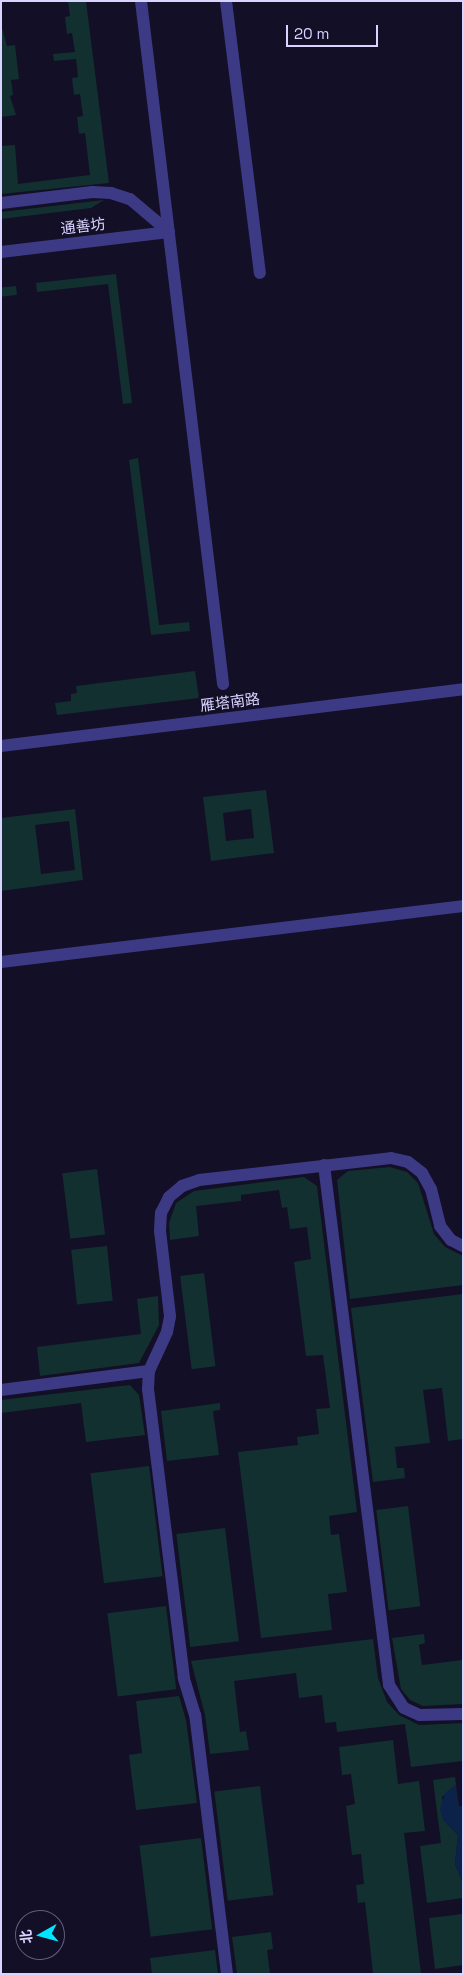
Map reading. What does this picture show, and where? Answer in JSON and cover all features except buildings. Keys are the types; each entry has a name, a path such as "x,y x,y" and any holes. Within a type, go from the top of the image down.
{"street":[{"path":"141,1 223,684"},
{"path":"226,1 260,273"},
{"path":"1,203 92,192 111,193 130,199 169,232"},
{"name":"通善坊","path":"1,252 169,232"},
{"name":"雁塔南路","path":"1,746 463,690"},
{"path":"1,962 463,906"},
{"path":"227,1974 195,1715 184,1678 148,1390 149,1371 169,1321 160,1231 161,1213 169,1197 182,1186 199,1180 391,1158 416,1167 431,1189 440,1226 452,1240 463,1246"},
{"path":"324,1165 389,1685 404,1708 420,1715 463,1714"},
{"path":"1,1390 149,1371"}],"green space":[{"path":"68,1 86,1 109,183 1,194 1,146 15,145 18,184 90,175 85,133 79,134 77,117 83,116 80,94 74,95 72,78 78,77 76,59 54,61 53,54 75,52 72,33 67,34 65,17 70,16"},
{"path":"1,24 7,46 15,45 19,79 11,80 13,95 10,96 16,115 1,117"},
{"path":"104,200 91,208 1,219 1,212"},
{"path":"116,274 132,403 123,404 108,284 37,292 36,283"},
{"path":"16,286 17,295 2,297 1,288"},
{"path":"138,458 159,625 189,622 190,631 151,635 129,460"},
{"path":"195,671 199,698 57,715 55,703 71,701 71,694 77,693 76,686"},
{"path":"266,790 274,853 211,861 203,797","holes":["251,809 254,838 226,841 223,813"]},
{"path":"75,809 83,880 1,891 1,818","holes":["69,821 75,870 41,874 35,825"]},
{"path":"390,1167 407,1172 418,1183 434,1234 445,1247 463,1256 463,1285 350,1299 337,1180 348,1171"},
{"path":"97,1169 105,1235 70,1239 62,1173"},
{"path":"304,1177 317,1186 357,1512 329,1516 331,1535 339,1534 347,1592 328,1594 332,1630 261,1638 238,1452 298,1445 297,1437 319,1434 316,1409 330,1408 323,1355 306,1356 294,1262 311,1259 307,1227 290,1229 287,1207 282,1208 279,1190 241,1195 241,1201 196,1206 199,1236 170,1240 169,1223 176,1203 194,1191"},
{"path":"107,1246 113,1301 77,1304 71,1250"},
{"path":"204,1273 215,1366 192,1369 180,1276"},
{"path":"463,1294 463,1439 448,1441 442,1388 423,1390 430,1443 395,1447 397,1468 404,1468 405,1478 373,1482 351,1308"},
{"path":"158,1296 159,1325 139,1363 40,1376 37,1347 141,1334 137,1299"},
{"path":"130,1385 139,1395 145,1435 86,1442 81,1403 1,1413 1,1400"},
{"path":"220,1403 220,1410 213,1411 219,1455 167,1461 161,1411"},
{"path":"149,1466 163,1576 104,1583 90,1473"},
{"path":"408,1506 420,1606 389,1610 376,1510"},
{"path":"225,1528 239,1641 190,1647 176,1534"},
{"path":"166,1606 176,1689 118,1697 107,1613"},
{"path":"424,1634 425,1643 419,1645 422,1665 463,1660 463,1704 423,1706 410,1700 401,1689 392,1638"},
{"path":"373,1639 378,1678 387,1702 399,1715 419,1725 463,1723 463,1761 411,1767 405,1724 337,1732 336,1722 325,1723 322,1695 299,1698 296,1673 234,1681 240,1732 246,1731 249,1750 210,1754 205,1715 191,1661"},
{"path":"179,1696 186,1720 197,1803 136,1810 129,1755 142,1753 136,1701"},
{"path":"393,1740 398,1784 419,1781 425,1831 404,1833 421,1974 369,1974 373,1973 365,1902 358,1903 356,1885 364,1884 361,1854 352,1855 346,1806 355,1804 351,1774 342,1775 339,1747"},
{"path":"455,1777 456,1785 442,1797 447,1824 458,1835 455,1864 463,1883 463,1898 427,1903 420,1846 441,1843 433,1780"},
{"path":"260,1786 273,1895 228,1901 214,1792"},
{"path":"201,1838 212,1929 151,1937 139,1846"},
{"path":"463,1914 463,1965 435,1969 429,1918"},
{"path":"271,1932 273,1949 267,1950 270,1974 237,1974 232,1937"},
{"path":"215,1950 218,1974 152,1974 150,1958"}],"water":[{"path":"456,1785 459,1806 463,1806 463,1883 455,1864 458,1835 443,1820 440,1809 445,1793"}]}
